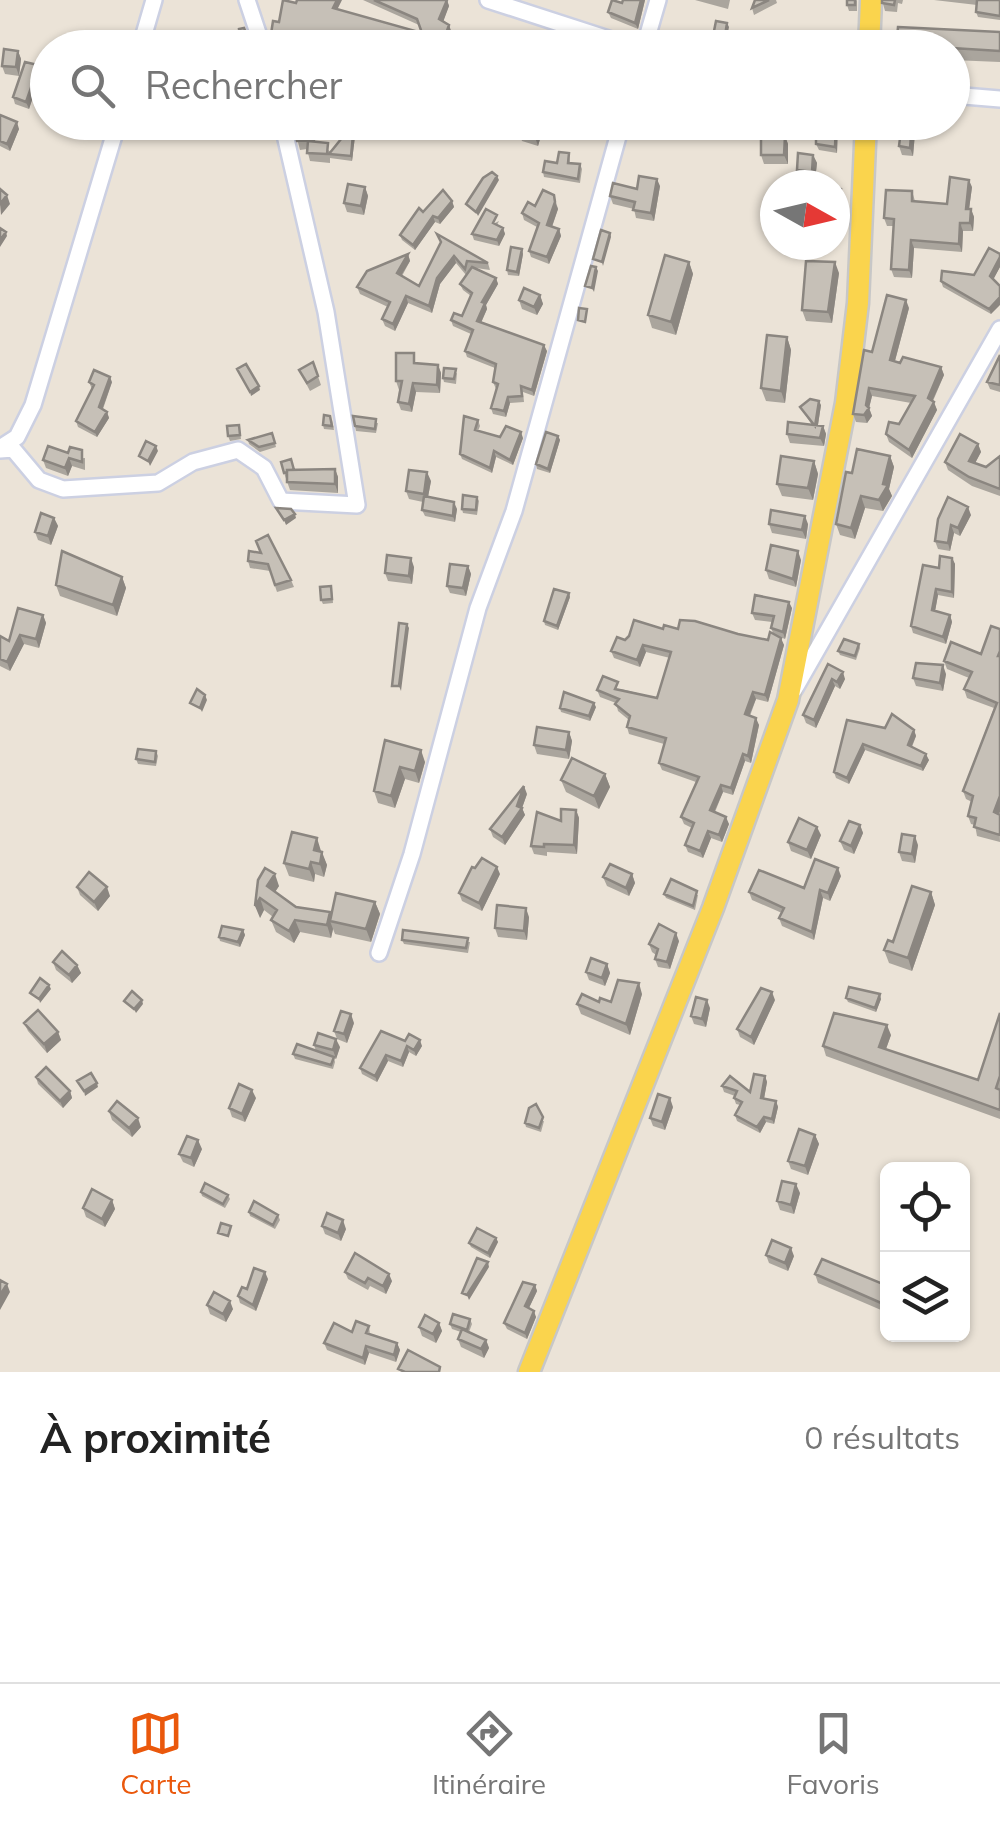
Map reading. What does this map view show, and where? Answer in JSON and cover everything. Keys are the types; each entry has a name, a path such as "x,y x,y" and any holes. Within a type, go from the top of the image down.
{"main road":[{"path":"870,30 871,0"},
{"path":"529,1372 712,908 788,700 834,486 846,403 858,303 865,140"}],"street":[{"path":"145,30 154,0"},
{"path":"247,0 257,30"},
{"path":"488,0 580,30"},
{"path":"649,30 658,0"},
{"path":"970,96 1000,99"},
{"path":"0,449 17,437 33,405 113,140"},
{"path":"0,449 13,449 39,480 63,489 158,483 193,462 238,450 264,468 281,501 357,504 326,312 286,140"},
{"path":"379,953 412,854 478,608 514,511 617,140"},
{"path":"788,700 1000,329"}],"building":[{"path":"283,0 337,0 333,8 411,30 272,30 273,21 279,22"},
{"path":"374,0 447,0 439,19 449,25 447,30 421,30 417,19"},
{"path":"612,0 641,0 635,23 608,12"},
{"path":"977,0 1000,0 1000,16 976,12"},
{"path":"716,21 727,23 726,30 714,30"},
{"path":"898,27 959,30 898,30"},
{"path":"970,31 1000,32 1000,51 970,49"},
{"path":"4,49 18,51 16,67 2,66"},
{"path":"25,62 30,63 26,102 13,97"},
{"path":"0,115 17,122 7,144 0,141"},
{"path":"340,140 352,140 351,156 329,154"},
{"path":"761,140 785,140 784,155 761,155"},
{"path":"816,140 835,140 835,147 816,144"},
{"path":"900,140 911,140 910,148 899,146"},
{"path":"308,141 328,143 327,154 307,153"},
{"path":"559,152 569,153 568,163 580,164 578,179 543,172 545,161 557,163"},
{"path":"798,153 813,155 812,170 797,170"},
{"path":"492,172 497,176 476,212 466,204 483,178"},
{"path":"639,176 657,179 651,213 633,210 635,202 610,196 613,183 637,189"},
{"path":"950,177 969,180 966,209 971,209 970,223 960,223 959,244 911,240 909,270 891,269 894,219 884,218 886,190 912,191 912,201 947,204"},
{"path":"348,184 365,187 361,206 344,203"},
{"path":"443,190 452,201 438,218 433,216 413,245 400,235 419,208 423,212"},
{"path":"543,190 554,195 555,202 547,225 559,229 547,257 529,251 539,223 522,213 528,202 535,206"},
{"path":"486,209 497,215 493,223 503,228 497,240 472,234"},
{"path":"601,230 610,233 602,262 593,259"},
{"path":"437,234 488,263 467,261 465,269 454,256 437,278 429,306 406,296 393,324 382,319 390,302 357,287 367,271 408,254 397,273 419,286 441,242"},
{"path":"511,247 522,249 517,272 507,270"},
{"path":"989,248 1000,254 990,276 1000,286 1000,297 989,309 941,281 942,271 974,275"},
{"path":"665,255 689,262 671,322 648,315"},
{"path":"806,261 835,262 828,312 802,310"},
{"path":"591,266 596,267 592,288 585,286"},
{"path":"472,267 496,278 482,302 485,303 477,321 544,345 532,390 521,386 522,396 508,397 504,411 491,408 498,384 493,382 496,364 465,351 473,330 451,320 454,313 462,316 472,293 460,284"},
{"path":"524,288 540,295 534,307 519,300"},
{"path":"887,295 906,300 890,360 900,363 903,357 941,367 928,398 934,402 909,450 886,434 889,422 899,424 915,396 869,388 869,408 864,415 853,414 864,350 872,352"},
{"path":"579,308 587,309 585,322 578,320"},
{"path":"767,335 787,337 781,391 761,388"},
{"path":"396,353 414,353 414,363 438,365 437,385 413,383 409,404 398,402 402,381 396,381"},
{"path":"1000,355 1000,385 987,382"},
{"path":"313,362 318,376 307,383 299,370"},
{"path":"246,364 259,386 250,392 237,369"},
{"path":"444,368 456,369 454,379 443,378"},
{"path":"94,370 110,377 99,407 107,412 95,432 76,421 94,385 89,382"},
{"path":"810,399 819,401 815,426 800,407"},
{"path":"324,415 330,416 332,426 323,425"},
{"path":"353,416 376,419 375,429 355,426"},
{"path":"464,416 478,420 475,430 500,437 506,426 521,432 510,460 494,451 490,468 460,454"},
{"path":"788,422 823,426 820,438 787,434"},
{"path":"239,425 240,435 228,436 227,426"},
{"path":"546,432 558,436 548,469 536,464"},
{"path":"272,433 275,443 259,447 248,440"},
{"path":"960,434 978,444 969,461 986,467 1000,456 1000,489 945,462"},
{"path":"146,441 156,446 148,461 139,456"},
{"path":"48,446 68,453 70,447 82,450 82,462 69,458 65,468 43,460"},
{"path":"857,449 890,456 883,484 888,485 879,500 861,496 851,528 836,524 846,472 852,473"},
{"path":"781,456 814,461 808,488 777,484"},
{"path":"291,459 294,470 284,473 281,462"},
{"path":"335,469 335,484 287,482 287,470"},
{"path":"409,470 427,472 424,494 406,491"},
{"path":"463,495 477,497 476,510 462,509"},
{"path":"424,496 454,502 453,516 422,510"},
{"path":"948,497 968,507 958,528 951,525 948,543 935,541 938,519"},
{"path":"276,508 291,509 295,514 284,520"},
{"path":"771,510 805,516 802,530 769,524"},
{"path":"41,513 54,518 48,536 35,532"},
{"path":"268,535 291,580 275,585 268,564 248,561 249,551 261,553 256,541"},
{"path":"771,545 798,551 793,579 766,570"},
{"path":"62,551 122,577 113,605 56,585"},
{"path":"387,555 411,558 409,576 385,573"},
{"path":"940,556 952,558 952,592 936,589 932,610 950,615 943,637 911,626 923,565 939,568"},
{"path":"450,564 468,566 463,588 447,586"},
{"path":"331,586 332,599 321,600 320,587"},
{"path":"554,589 569,593 557,626 544,621"},
{"path":"755,595 789,602 783,632 771,628 774,616 752,613"},
{"path":"18,608 43,615 36,639 20,635 7,662 0,659 0,636 9,641"},
{"path":"634,620 663,629 664,625 678,629 680,620 695,621 768,640 770,632 781,638 765,695 753,692 745,714 756,718 748,756 743,754 731,788 721,785 710,810 726,817 719,835 708,831 700,851 685,845 694,823 681,817 699,777 659,763 666,738 627,727 630,716 615,704 619,699 597,690 603,676 618,682 615,689 657,698 671,652 643,645 637,660 611,651 617,637 625,640 629,636"},
{"path":"399,623 407,624 399,686 392,686"},
{"path":"991,626 1000,629 1000,796 994,812 1000,815 1000,835 974,827 976,818 968,816 973,796 963,791 997,703 964,689 972,672 944,661 951,642 981,654"},
{"path":"844,639 859,644 855,656 838,651"},
{"path":"916,663 943,665 940,683 913,678"},
{"path":"828,664 843,672 837,682 832,679 814,720 803,715"},
{"path":"197,689 205,695 200,708 190,703"},
{"path":"564,692 594,703 589,716 560,708"},
{"path":"892,714 914,730 908,745 926,754 921,766 863,744 847,778 834,772 847,720 885,728"},
{"path":"537,727 569,732 566,750 534,745"},
{"path":"385,740 421,750 415,771 400,767 391,796 374,791"},
{"path":"138,749 156,751 155,762 136,759"},
{"path":"572,758 605,774 594,796 561,780"},
{"path":"524,786 517,806 522,808 502,837 490,829"},
{"path":"561,809 576,810 574,845 531,846 537,812 561,821"},
{"path":"799,818 817,827 807,850 788,842"},
{"path":"849,821 860,825 851,846 840,841"},
{"path":"292,832 317,838 314,850 322,852 320,864 311,862 309,869 284,863"},
{"path":"902,834 915,836 912,854 899,852"},
{"path":"482,858 497,867 479,903 459,893 472,867"},
{"path":"815,859 838,868 828,893 820,890 812,932 779,918 784,908 749,892 759,870 804,888"},
{"path":"610,864 632,874 626,888 603,877"},
{"path":"265,868 275,874 267,886 296,907 330,912 327,925 295,920 289,931 271,920 277,910 260,898 255,906 258,880"},
{"path":"89,872 107,887 94,902 77,887"},
{"path":"671,879 697,891 693,906 664,894"},
{"path":"912,886 931,892 908,958 884,950 888,940 893,942"},
{"path":"336,893 375,902 366,929 330,921"},
{"path":"497,905 526,908 524,931 495,928"},
{"path":"659,924 676,933 667,962 655,959 658,949 649,944"},
{"path":"222,926 243,930 238,942 219,937"},
{"path":"403,930 468,938 466,948 402,940"},
{"path":"62,951 77,965 69,975 53,962"},
{"path":"591,958 607,964 602,978 586,972"},
{"path":"40,978 49,985 39,999 30,993"},
{"path":"618,980 639,983 626,1024 577,1004 582,994 599,1002 600,998 611,1002"},
{"path":"849,987 880,994 875,1008 846,998"},
{"path":"761,988 772,992 751,1037 737,1029"},
{"path":"132,991 142,1000 134,1009 124,1001"},
{"path":"696,997 707,1000 702,1019 691,1016"},
{"path":"38,1010 58,1032 44,1044 24,1023"},
{"path":"341,1011 351,1014 344,1034 334,1031"},
{"path":"834,1013 887,1025 879,1047 978,1080 1000,1013 1000,1076 996,1088 1000,1090 1000,1110 823,1046"},
{"path":"381,1031 405,1041 409,1034 420,1040 414,1050 407,1046 401,1061 386,1055 375,1076 360,1068"},
{"path":"318,1033 336,1039 333,1050 314,1045"},
{"path":"297,1044 334,1057 331,1065 293,1054"},
{"path":"46,1067 70,1091 60,1101 36,1077"},
{"path":"91,1073 97,1083 84,1091 77,1081"},
{"path":"754,1074 765,1076 761,1098 776,1101 772,1119 764,1117 757,1127 735,1115 742,1102 734,1098 737,1091 722,1086 730,1076 750,1092"},
{"path":"239,1084 252,1090 242,1114 229,1108"},
{"path":"658,1094 670,1098 662,1122 650,1118"},
{"path":"117,1101 138,1118 129,1128 109,1111"},
{"path":"536,1104 543,1117 539,1128 525,1123 529,1108"},
{"path":"799,1129 815,1135 805,1166 788,1161"},
{"path":"187,1136 198,1140 191,1158 179,1154"},
{"path":"782,1181 796,1184 791,1205 777,1201"},
{"path":"205,1183 228,1195 223,1204 201,1192"},
{"path":"92,1189 112,1200 102,1219 83,1208"},
{"path":"254,1201 278,1215 273,1225 249,1212"},
{"path":"327,1213 343,1220 338,1233 322,1226"},
{"path":"221,1223 231,1226 228,1236 218,1233"},
{"path":"477,1228 496,1238 488,1253 469,1243"},
{"path":"772,1240 791,1248 785,1263 766,1255"},
{"path":"355,1253 389,1274 383,1286 368,1278 365,1283 345,1272"},
{"path":"477,1258 488,1262 467,1295 462,1293"},
{"path":"822,1259 880,1283 880,1302 815,1274"},
{"path":"254,1268 265,1272 253,1305 238,1296 242,1287 247,1289"},
{"path":"523,1282 535,1285 525,1306 534,1311 525,1333 504,1323"},
{"path":"214,1292 230,1301 223,1314 207,1305"},
{"path":"453,1314 470,1319 467,1330 450,1324"},
{"path":"425,1315 439,1323 433,1334 419,1327"},
{"path":"356,1321 369,1326 366,1333 397,1343 394,1355 366,1346 363,1358 324,1343 334,1323 352,1332"},
{"path":"462,1329 486,1340 481,1349 458,1339"},
{"path":"408,1350 440,1367 439,1372 398,1369"}]}
